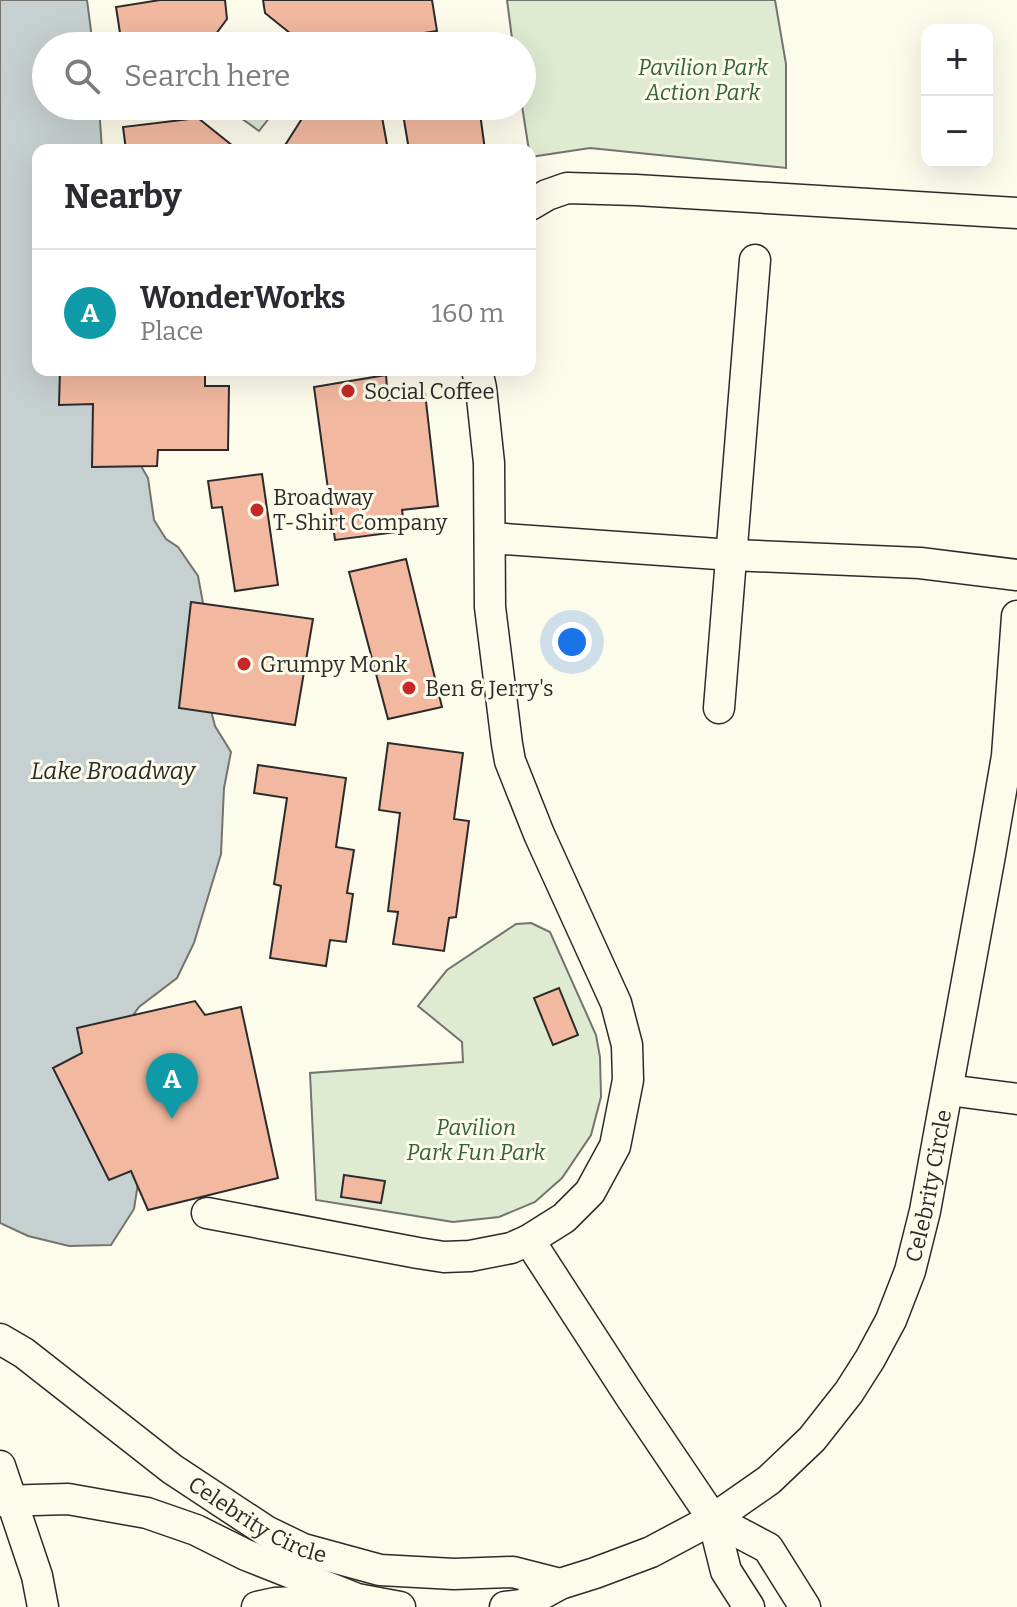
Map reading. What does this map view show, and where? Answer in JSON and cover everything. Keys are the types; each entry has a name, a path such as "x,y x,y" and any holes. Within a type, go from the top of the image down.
{"street":[{"path":"536,201 567,188 1017,213"},
{"path":"719,708 755,260"},
{"path":"207,1213 444,1257 490,1253 529,1240 552,1227 577,1206 590,1192 615,1146 628,1080 627,1045 616,1003 545,847 510,761 490,607 489,463 478,376"},
{"path":"490,538 732,555 920,563 1017,575"},
{"name":"Celebrity Circle","path":"505,1607 522,1605 560,1584 651,1552 713,1519 769,1480 812,1439 849,1392 891,1320 910,1271 925,1211 948,1090 1007,756 1017,616"},
{"path":"948,1090 1017,1099"},
{"path":"529,1240 713,1519 726,1571 749,1607"},
{"name":"Celebrity Circle","path":"0,1339 24,1353 172,1469 266,1531 303,1549 380,1570 454,1574 513,1572 560,1584"},
{"path":"0,1466 6,1501 37,1576 43,1607"},
{"name":"Celebrity Circle","path":"6,1501 68,1499 147,1513 196,1530 246,1555 357,1599 400,1607"},
{"path":"713,1519 768,1548 805,1607"},
{"path":"257,1607 275,1603 357,1599"}],"green space":[{"name":"Pavilion Park Action Park","path":"507,0 775,0 786,64 786,168 590,148 536,156 536,144 528,144 524,120 536,120 536,32 511,32"},
{"path":"244,120 268,120 259,131"},
{"name":"Pavilion Park Fun Park","path":"531,923 550,932 596,1035 600,1057 601,1097 591,1135 562,1178 535,1202 499,1217 453,1222 316,1200 310,1073 463,1062 462,1042 418,1006 447,970 516,924"}],"water":[{"name":"Lake Broadway","path":"0,0 87,0 91,32 32,32 32,120 100,120 102,144 32,144 32,376 115,376 126,440 148,478 154,520 198,576 208,630 205,687 215,726 231,752 224,788 221,854 194,943 177,978 139,1007 108,1051 139,1177 134,1209 111,1245 69,1246 28,1236 0,1223"}],"building":[{"path":"160,0 225,0 227,19 217,32 120,32 116,7"},
{"path":"263,0 432,0 437,31 289,32 265,13"},
{"path":"200,120 230,144 125,144 123,127"},
{"path":"301,120 383,120 387,144 286,144"},
{"path":"404,120 481,120 484,144 408,144"},
{"path":"60,376 205,376 205,386 229,386 228,450 158,450 157,466 92,467 93,404 59,405"},
{"path":"386,376 388,400 425,393 438,506 402,510 405,531 335,540 314,387"},
{"path":"262,474 278,585 235,591 222,507 212,508 208,481"},
{"path":"406,559 442,707 388,719 349,572"},
{"path":"191,602 313,619 295,725 179,708"},
{"path":"388,743 463,753 454,819 469,821 456,917 449,918 444,951 393,944 398,912 388,911 400,813 379,810"},
{"path":"258,765 346,778 336,847 354,850 347,893 353,894 346,942 330,940 326,966 270,958 281,886 274,884 287,798 254,793"},
{"path":"559,988 578,1035 553,1045 534,998"},
{"path":"195,1001 205,1015 241,1007 278,1178 148,1210 131,1171 109,1180 53,1068 82,1053 77,1028"},
{"path":"344,1175 385,1181 381,1203 341,1197"}],"place":[{"name":"Social Coffee","path":"348,391"},
{"name":"Broadway T-Shirt Company","path":"257,510"},
{"name":"Grumpy Monk","path":"244,664"},
{"name":"Ben & Jerry's","path":"409,688"},
{"name":"WonderWorks","path":"172,1119"}]}
